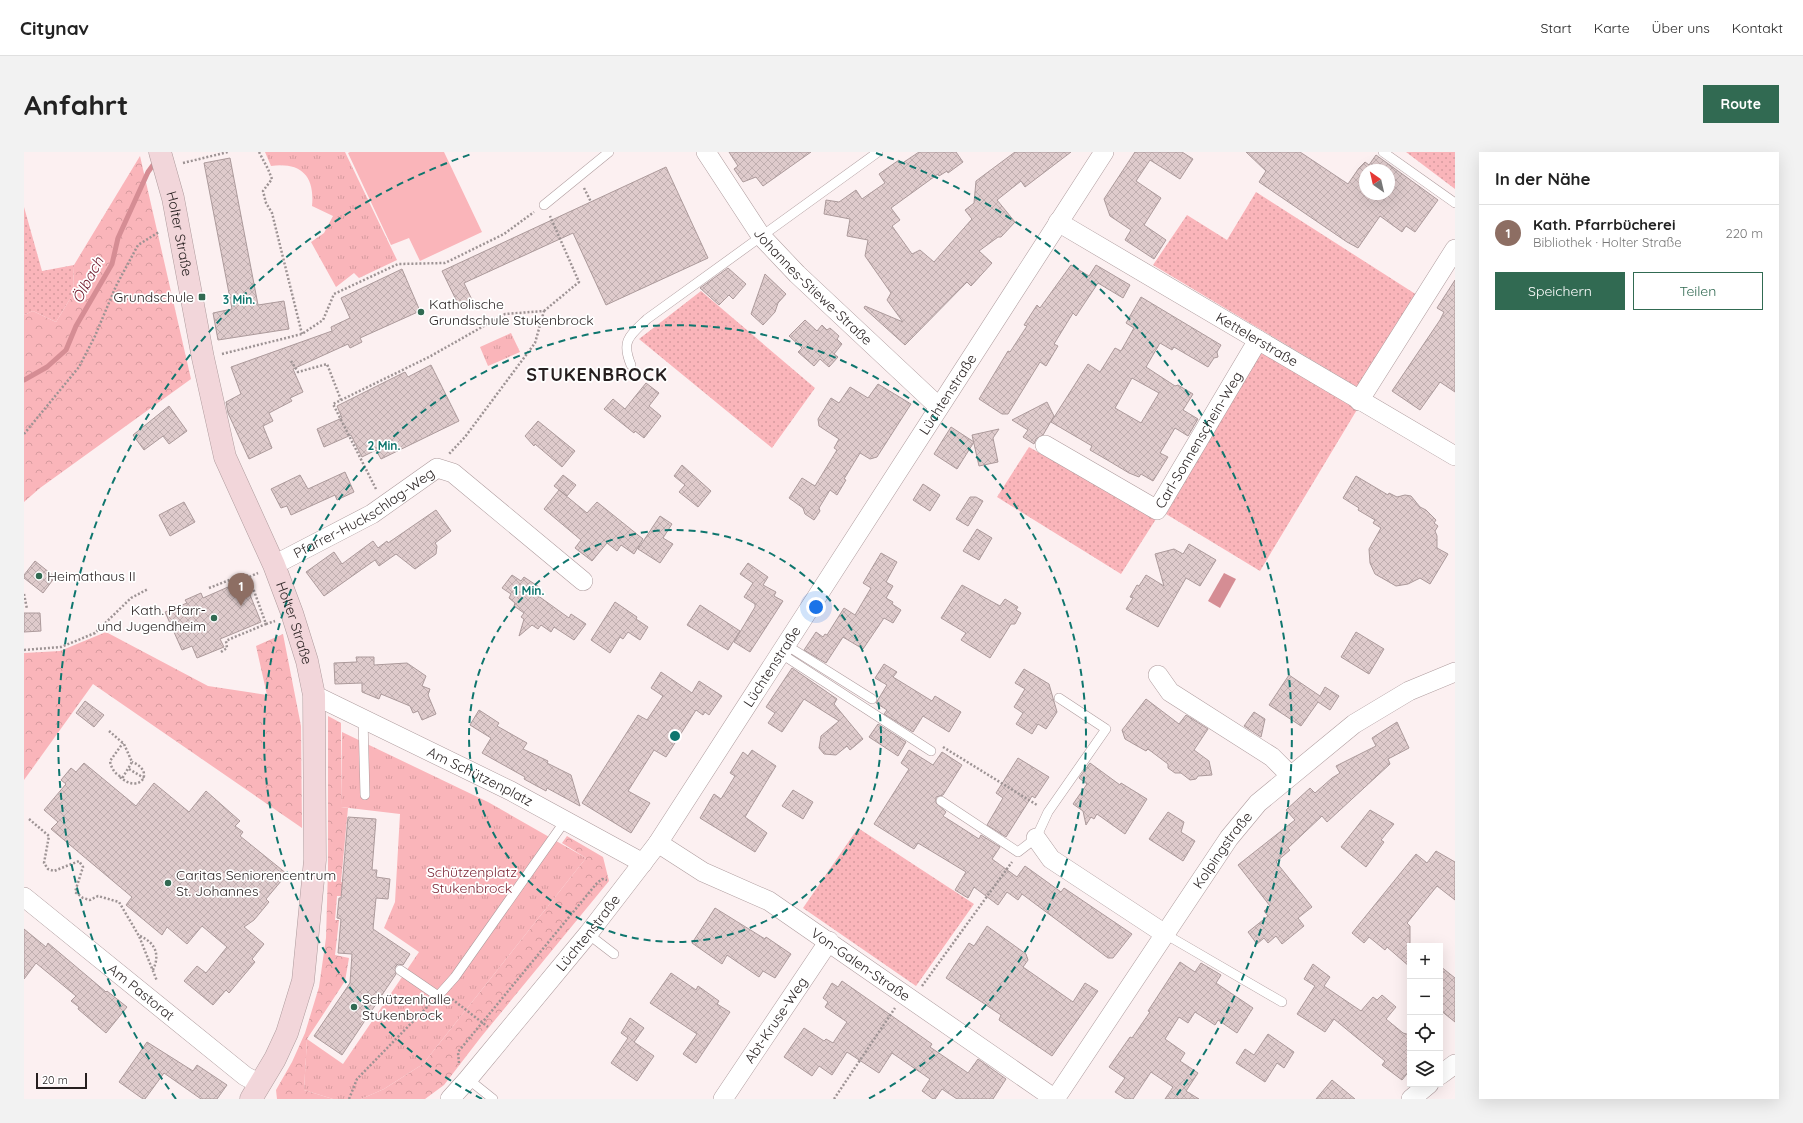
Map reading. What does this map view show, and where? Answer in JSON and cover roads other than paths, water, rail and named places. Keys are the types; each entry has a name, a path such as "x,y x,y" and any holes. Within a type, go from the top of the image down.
{"street":[{"name":"Johannes-Stiewe-Straße","path":"706,152 761,236 797,274 938,407"},
{"name":"Lüchtenstraße","path":"450,1099 464,1072 502,1038 588,934 658,843 1104,152"},
{"name":"Holter Straße","path":"162,159 178,226 203,358 225,457 274,565 292,613 307,661 314,695 315,860 303,981 287,1033 255,1091"},
{"name":"Kettelerstraße","path":"1058,222 1455,456"},
{"path":"1359,400 1455,249"},
{"name":"Carl-Sonnenschein-Weg","path":"1045,445 1158,510 1258,340"},
{"name":"Pfarrer-Huckschlag-Weg","path":"274,565 365,518 437,468 453,473 583,581"},
{"name":"Kolpingstraße","path":"1055,1099 1229,838 1258,803 1290,775 1354,724 1409,690 1455,672"},
{"path":"1158,675 1170,692 1272,757 1290,775"},
{"name":"Am Schützenplatz","path":"314,695 511,791 643,863"},
{"path":"1036,838 1051,859 1165,934"},
{"name":"Von-Galen-Straße","path":"658,843 703,872 769,901 829,941 1055,1099"},
{"name":"Am Pastorat","path":"24,897 244,1076 255,1091"},
{"name":"Abt-Kruse-Weg","path":"723,1099 829,941"},
{"path":"1443,1073 1455,1064"},
{"path":"1411,1099 1425,1087"}],"lane":[{"path":"544,204 609,152"},
{"path":"631,365 625,351 630,336 641,324 878,152"},
{"path":"1383,152 1455,203"},
{"path":"783,649 872,699"},
{"path":"783,649 931,751"},
{"path":"942,801 1018,852 1036,838 1048,812 1106,729 1059,698"},
{"path":"363,718 365,795"},
{"path":"400,970 440,994 455,977 565,821"},
{"path":"588,934 614,954"},
{"path":"1165,934 1282,1002"},
{"path":"464,1072 493,1099"}],"waterway":[{"name":"Ölbach","path":"24,380 47,367 66,350 76,326 112,264 118,238 148,172 156,161"}],"place":[{"name":"Grundschule","path":"202,297"},
{"name":"Katholische Grundschule Stukenbrock","path":"421,312"},
{"name":"Heimathaus II","path":"39,576"},
{"name":"Kath. Pfarrbücherei","path":"241,606"},
{"name":"Kath. Pfarr- und Jugendheim","path":"214,618"},
{"name":"Caritas Seniorencentrum St. Johannes","path":"168,883"},
{"name":"Schützenhalle Stukenbrock","path":"354,1007"}],"district":[{"name":"STUKENBROCK","path":"597,375"}],"park label":[{"name":"Schützenplatz Stukenbrock","path":"472,880"}]}
